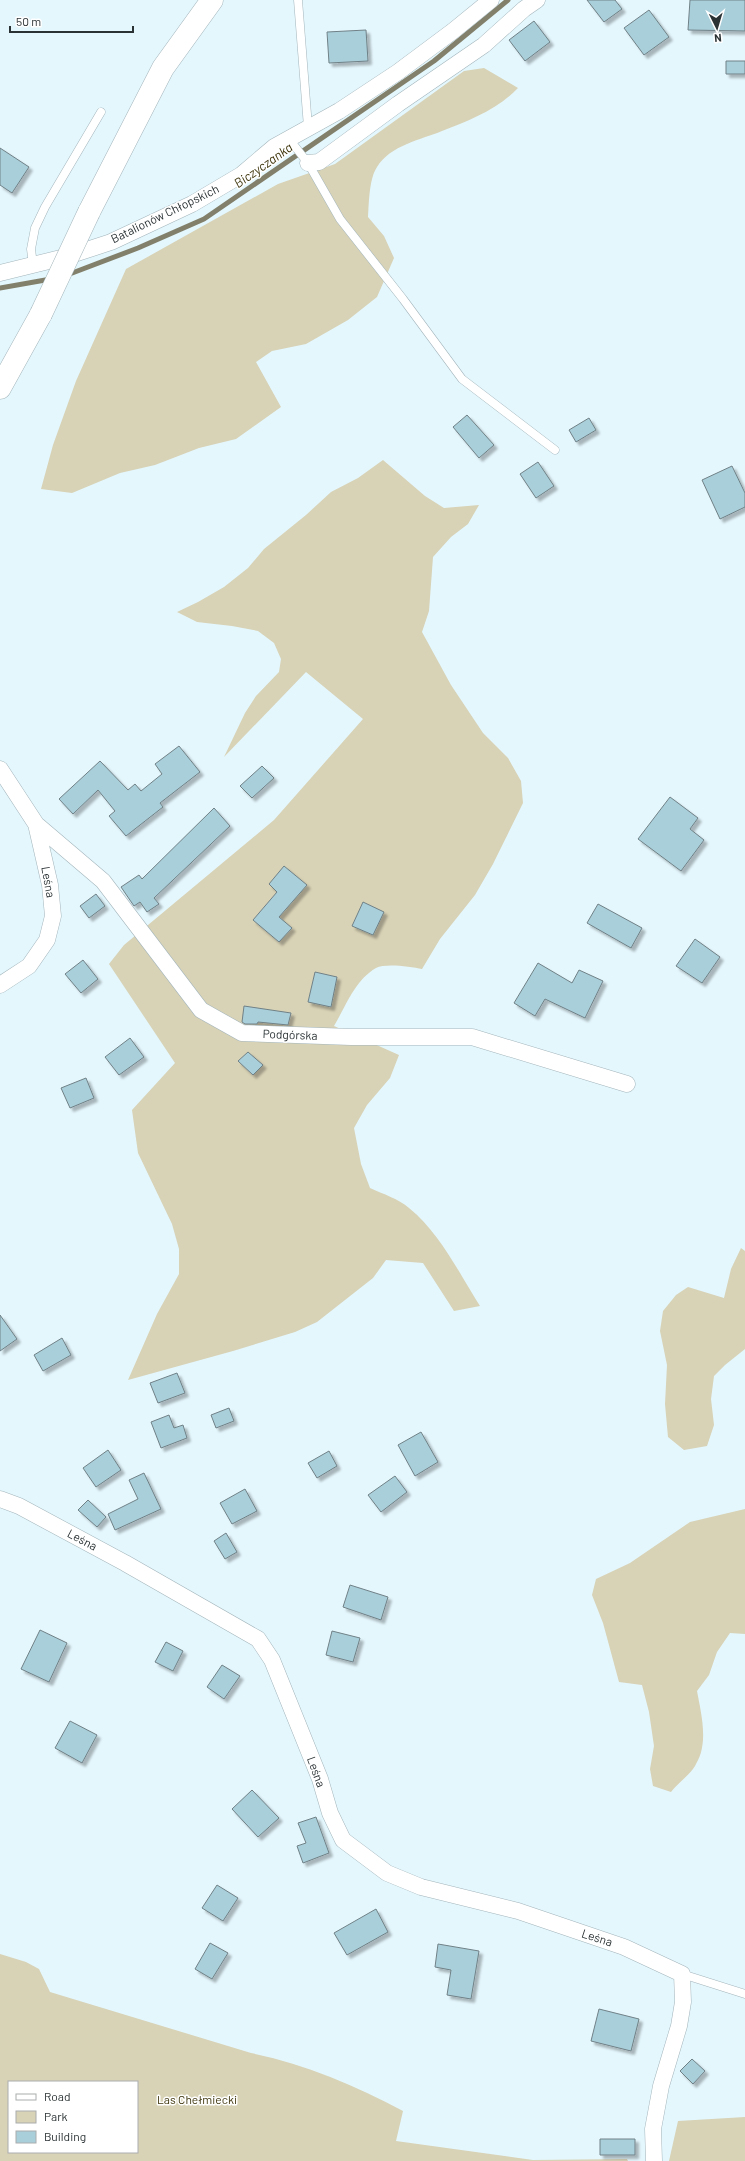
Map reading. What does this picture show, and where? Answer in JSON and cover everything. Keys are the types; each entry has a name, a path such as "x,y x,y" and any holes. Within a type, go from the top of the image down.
{"main road":[{"path":"0,388 41,314 89,212 164,68 212,0"}],"street":[{"name":"Batalionów Chłopskich","path":"0,273 65,257 111,242 192,204 241,175 274,147 291,141 308,127 339,111 398,72 491,0"},
{"path":"308,163 320,162 398,104 478,50 524,9 537,0"},
{"name":"Leśna","path":"0,769 36,824 50,885 53,916 47,940 29,966 0,985"},
{"name":"Podgórska","path":"36,824 103,881 201,1010 242,1033 351,1037 472,1037 627,1084"},
{"name":"Leśna","path":"0,1498 19,1506 125,1563 258,1639 272,1660 320,1779 330,1813 343,1840 386,1873 421,1888 518,1911 624,1947 682,1974"},
{"path":"654,2161 653,2129 661,2086 679,2026 682,2002 682,1974"}],"lane":[{"path":"298,0 308,127"},
{"path":"33,265 31,249 34,228 101,112"},
{"path":"291,141 308,163 340,219 403,299 462,379 555,450"},
{"path":"682,1974 745,1994"}],"green space":[{"path":"484,68 518,88 483,114 398,148 383,160 374,172 370,191 368,217 384,236 394,258 377,297 348,320 306,344 272,351 256,362 281,407 236,439 199,448 155,465 120,473 72,493 41,489 53,445 76,381 126,269 278,184 335,164 464,71"},
{"path":"383,460 425,496 444,508 479,505 468,524 451,537 433,557 429,611 422,632 451,685 483,733 508,758 521,781 523,803 493,864 475,895 440,939 422,969 405,966 386,966 376,968 362,979 334,1026 399,1055 390,1078 367,1105 354,1128 361,1164 370,1188 396,1199 405,1205 430,1229 440,1241 480,1306 454,1311 423,1263 386,1260 373,1278 317,1322 295,1332 128,1380 157,1314 179,1274 179,1249 172,1224 138,1153 132,1110 175,1063 109,964 124,945 274,820 363,719 306,672 224,757 245,713 256,696 279,672 281,659 274,643 258,631 197,622 177,612 224,587 248,568 264,549 306,515 331,492 358,478"},
{"path":"741,1248 745,1251 745,1349 714,1376 711,1399 714,1425 707,1446 684,1450 668,1437 665,1404 667,1365 660,1331 663,1311 676,1295 688,1287 724,1298 731,1269"},
{"path":"745,1509 745,1634 730,1633 717,1652 709,1675 697,1691 703,1728 700,1756 691,1771 671,1792 653,1786 650,1769 654,1746 649,1712 642,1685 619,1682 603,1623 592,1595 596,1579 630,1563 690,1522"},
{"name":"Las Chełmiecki","path":"0,1954 26,1962 39,1969 50,1992 251,2053 310,2069 348,2084 403,2111 396,2141 533,2160 627,2159 628,2161 0,2161"},
{"path":"745,2117 745,2161 669,2161 678,2121"}],"building":[{"path":"587,0 615,0 622,9 604,22"},
{"path":"690,0 745,0 745,31 688,30"},
{"path":"649,10 669,37 644,55 624,28"},
{"path":"534,21 550,42 525,61 509,40"},
{"path":"366,30 368,61 329,63 327,32"},
{"path":"726,61 745,61 745,74 726,74"},
{"path":"0,148 29,167 12,193 0,185"},
{"path":"467,415 494,445 479,458 453,427"},
{"path":"589,418 596,430 576,442 569,430"},
{"path":"538,462 554,486 536,498 520,474"},
{"path":"732,466 745,493 745,507 720,519 702,480"},
{"path":"179,746 200,772 160,803 163,807 126,836 109,816 115,811 98,790 73,814 59,799 100,761 128,790 135,784 141,791 162,774 155,764"},
{"path":"262,766 274,778 252,798 240,786"},
{"path":"670,797 698,818 690,829 704,840 681,871 638,839"},
{"path":"214,808 230,826 154,898 159,904 147,912 140,902 134,906 121,887 139,875 142,879"},
{"path":"284,866 307,885 279,917 292,928 279,942 253,920 277,892 269,884"},
{"path":"96,894 105,906 89,918 80,906"},
{"path":"363,902 384,912 373,935 352,926"},
{"path":"598,904 642,928 631,948 587,923"},
{"path":"695,939 720,957 702,983 676,966"},
{"path":"83,960 98,979 81,993 65,974"},
{"path":"538,963 572,983 579,970 603,981 585,1018 545,999 535,1016 514,1003"},
{"path":"315,972 337,977 331,1007 308,1002"},
{"path":"244,1006 291,1013 288,1025 258,1022 257,1024 245,1024 242,1022"},
{"path":"130,1038 144,1057 119,1075 105,1057"},
{"path":"248,1052 263,1065 253,1075 238,1061"},
{"path":"86,1078 94,1098 70,1108 61,1088"},
{"path":"0,1315 17,1339 0,1351"},
{"path":"62,1338 71,1355 43,1371 34,1355"},
{"path":"177,1373 185,1393 158,1403 150,1383"},
{"path":"229,1408 234,1421 216,1428 211,1415"},
{"path":"169,1415 174,1428 183,1425 187,1438 161,1448 151,1422"},
{"path":"421,1432 438,1462 415,1476 398,1445"},
{"path":"108,1450 121,1470 96,1487 83,1468"},
{"path":"329,1451 337,1466 317,1478 308,1463"},
{"path":"144,1473 161,1509 115,1530 108,1514 138,1499 129,1480"},
{"path":"395,1476 407,1492 381,1512 368,1495"},
{"path":"245,1489 257,1511 232,1524 220,1503"},
{"path":"88,1500 106,1517 97,1527 78,1510"},
{"path":"226,1533 237,1552 225,1559 214,1541"},
{"path":"350,1585 388,1597 381,1620 343,1607"},
{"path":"40,1630 67,1643 49,1682 21,1669"},
{"path":"332,1631 360,1638 353,1662 326,1655"},
{"path":"166,1642 183,1651 173,1671 155,1662"},
{"path":"222,1665 240,1676 224,1699 207,1687"},
{"path":"70,1721 97,1735 82,1763 55,1748"},
{"path":"252,1790 279,1818 258,1837 232,1809"},
{"path":"316,1817 329,1853 303,1863 297,1846 306,1843 298,1823"},
{"path":"217,1885 238,1898 223,1921 202,1908"},
{"path":"376,1909 388,1932 347,1955 334,1933"},
{"path":"210,1943 228,1953 212,1979 195,1969"},
{"path":"438,1944 479,1951 471,1999 447,1995 451,1970 435,1967"},
{"path":"599,2009 639,2019 631,2051 591,2041"},
{"path":"692,2059 705,2071 693,2084 680,2071"},
{"path":"600,2139 635,2139 635,2155 600,2155"}],"waterway":[{"name":"Biczyczanka","path":"67,275 138,248 204,219 434,61 508,0"},
{"name":"Biczyczanka","path":"0,288 51,279"}]}
